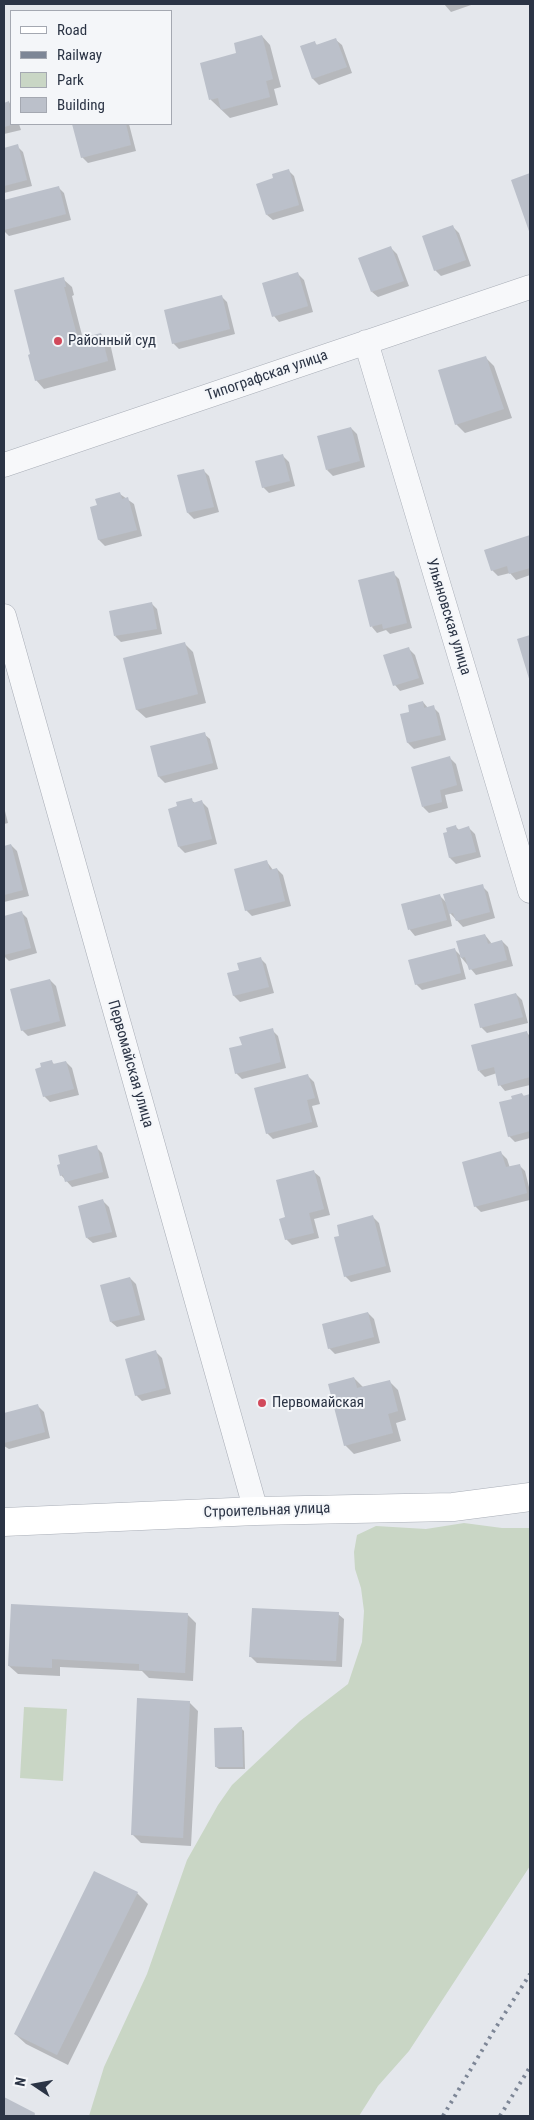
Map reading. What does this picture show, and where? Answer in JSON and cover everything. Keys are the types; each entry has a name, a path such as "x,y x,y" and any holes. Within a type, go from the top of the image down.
{"street":[{"name":"Типографская улица","path":"4,465 530,287"},
{"name":"Ульяновская улица","path":"366,342 530,891"},
{"name":"Первомайская улица","path":"4,616 256,1511"},
{"name":"Строительная улица","path":"4,1522 256,1511 453,1507 530,1496"}],"green space":[{"path":"464,1523 502,1528 530,1528 530,1866 409,2051 378,2086 359,2116 89,2116 104,2067 147,1974 187,1860 218,1805 232,1785 300,1721 348,1684 362,1642 364,1611 361,1588 355,1569 354,1552 357,1535 376,1526 426,1529"},
{"path":"24,1707 67,1709 63,1781 20,1778"}],"building":[{"path":"262,35 273,79 266,81 270,97 221,110 218,98 209,100 200,63 236,53 234,43"},
{"path":"336,38 347,67 312,79 300,46 315,41 316,45"},
{"path":"9,101 11,125 4,127 4,103"},
{"path":"72,125 126,125 131,145 81,158"},
{"path":"18,144 27,180 4,186 4,148"},
{"path":"289,169 299,205 266,215 256,184 273,178 272,174"},
{"path":"530,173 530,234 511,180"},
{"path":"59,186 66,214 4,230 4,200"},
{"path":"453,225 466,260 434,271 422,236"},
{"path":"391,246 404,281 371,292 358,258"},
{"path":"298,272 308,306 272,317 262,283"},
{"path":"64,277 66,287 64,287 78,339 101,333 108,361 35,381 14,290"},
{"path":"222,295 230,329 172,344 164,310"},
{"path":"486,356 504,409 455,425 438,370"},
{"path":"351,427 360,461 326,470 317,436"},
{"path":"283,454 290,481 262,488 255,461"},
{"path":"204,469 214,507 187,513 177,475"},
{"path":"120,492 122,499 128,497 137,530 98,540 90,507 97,505 95,499"},
{"path":"530,535 530,568 509,574 507,566 491,571 484,550"},
{"path":"394,571 407,623 383,629 382,624 370,627 358,580"},
{"path":"152,602 157,629 114,636 109,611"},
{"path":"530,635 530,682 517,639"},
{"path":"185,642 198,694 136,710 123,658"},
{"path":"409,647 419,678 393,686 383,655"},
{"path":"423,701 424,708 434,705 441,735 407,743 400,714 409,712 408,705"},
{"path":"205,732 213,763 158,777 150,746"},
{"path":"450,756 457,785 440,790 442,802 422,807 411,767"},
{"path":"192,798 193,803 202,800 212,839 178,847 168,809 177,806 176,802"},
{"path":"456,825 457,830 469,826 476,852 449,858 443,833 447,832 446,828"},
{"path":"11,844 23,890 4,895 4,846"},
{"path":"267,860 270,870 277,868 285,901 245,911 234,869"},
{"path":"483,884 490,912 456,921 453,913 449,914 443,894"},
{"path":"440,894 447,920 408,930 401,904"},
{"path":"22,911 31,948 4,955 4,916"},
{"path":"485,934 488,944 502,940 507,960 469,970 465,957 461,958 456,941"},
{"path":"455,948 461,973 415,985 408,960"},
{"path":"261,957 269,987 233,996 227,973 239,970 237,963"},
{"path":"50,979 60,1021 21,1031 10,989"},
{"path":"516,993 523,1017 480,1028 474,1004"},
{"path":"273,1028 281,1062 235,1074 229,1048 242,1045 239,1037"},
{"path":"527,1031 530,1045 530,1077 498,1086 494,1067 478,1071 471,1045"},
{"path":"52,1060 53,1064 66,1061 74,1089 43,1097 35,1069 41,1067 40,1063"},
{"path":"308,1074 315,1098 307,1100 312,1122 266,1134 254,1088"},
{"path":"522,1093 523,1096 530,1094 530,1131 508,1137 499,1102 512,1099 511,1096"},
{"path":"97,1145 103,1172 65,1182 63,1175 60,1176 57,1165 60,1164 58,1155"},
{"path":"501,1151 506,1167 520,1164 527,1193 474,1207 462,1162"},
{"path":"314,1170 324,1209 309,1213 314,1233 285,1240 279,1219 285,1217 276,1180"},
{"path":"103,1199 112,1232 86,1238 78,1206"},
{"path":"373,1215 386,1266 344,1277 334,1237 339,1236 337,1225"},
{"path":"130,1277 140,1315 110,1322 100,1285"},
{"path":"368,1312 374,1337 328,1349 322,1324"},
{"path":"156,1350 166,1388 135,1396 125,1359"},
{"path":"354,1377 357,1388 390,1380 398,1411 388,1414 393,1433 344,1446 328,1384"},
{"path":"38,1404 45,1432 4,1443 4,1413"},
{"path":"11,1604 188,1613 185,1673 139,1670 139,1664 52,1659 52,1668 8,1666"},
{"path":"252,1608 339,1612 336,1661 249,1657"},
{"path":"137,1698 190,1701 183,1838 131,1835"},
{"path":"242,1727 243,1767 215,1767 214,1728"},
{"path":"94,1871 138,1892 57,2055 14,2034"},
{"path":"4,2097 35,2113 34,2116 4,2116"}],"railway":[{"path":"443,2116 530,1974"},
{"path":"500,2116 530,2067"}],"place":[{"name":"Районный суд","path":"58,341"},
{"name":"Первомайская","path":"262,1403"}]}
